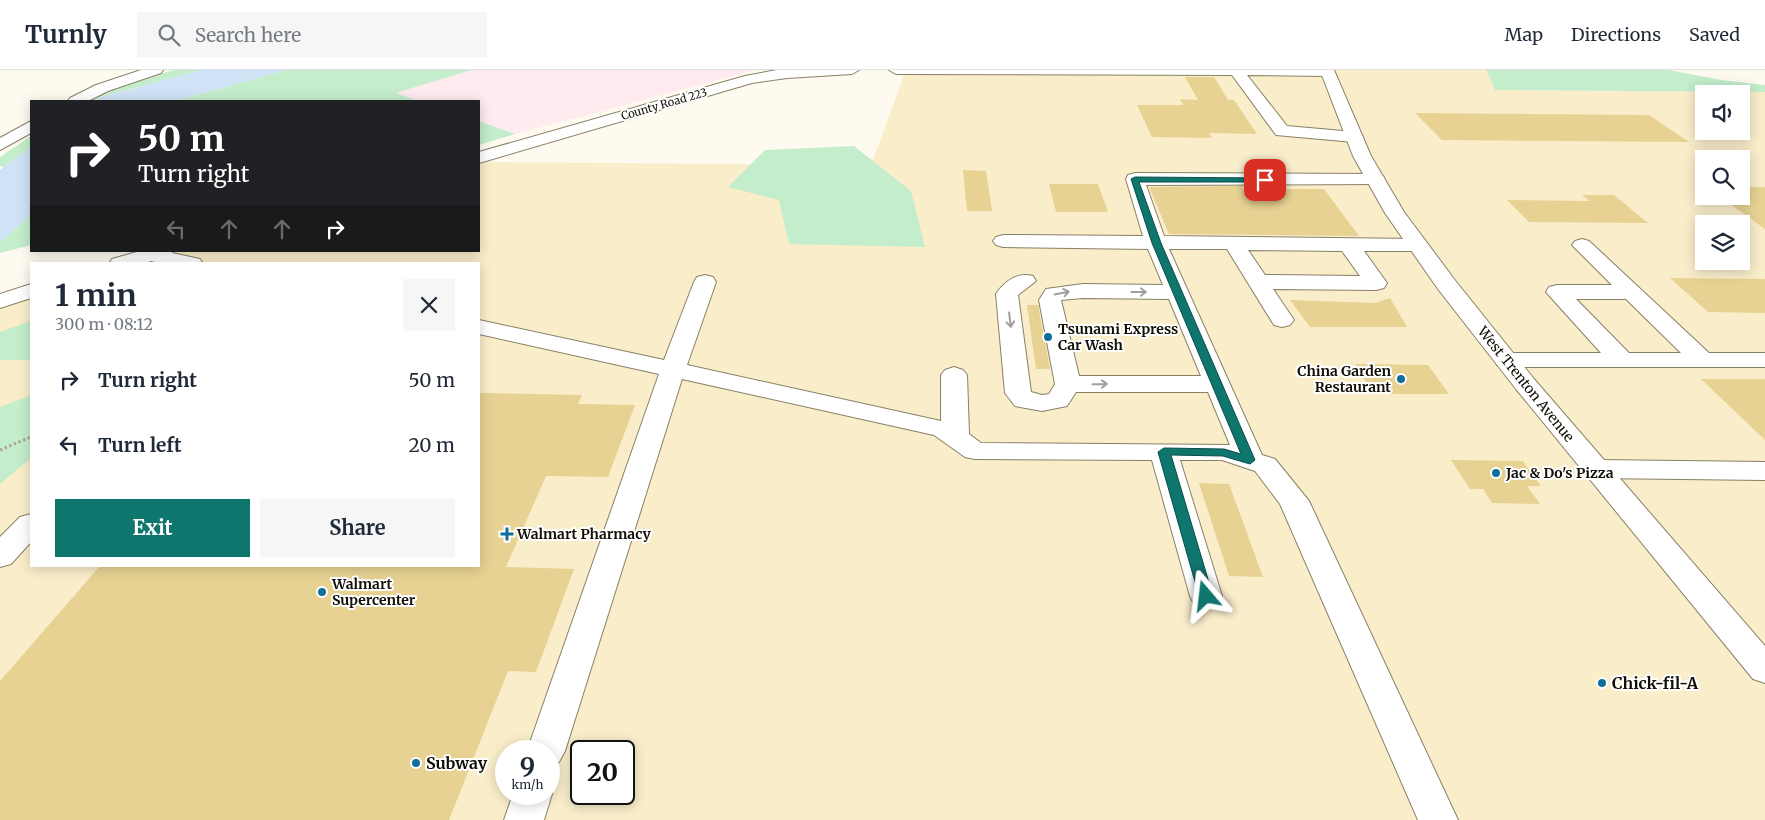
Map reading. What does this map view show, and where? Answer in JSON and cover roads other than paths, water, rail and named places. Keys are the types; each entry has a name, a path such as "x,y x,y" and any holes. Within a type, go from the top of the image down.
{"street":[{"path":"78,100 102,88 156,70"},
{"name":"County Road 223","path":"480,158 750,79 787,73 852,70"},
{"path":"896,70 1327,70"},
{"name":"West Trenton Avenue","path":"1327,70 1354,137 1376,180 1395,213 1418,245 1506,360 1765,670"},
{"path":"1236,71 1282,130 1354,137"},
{"path":"0,145 30,127"},
{"path":"1250,460 1156,243 1135,179 1376,180"},
{"path":"1003,241 1418,245"},
{"path":"1234,244 1282,320"},
{"path":"1258,282 1376,283 1350,245"},
{"path":"1582,245 1703,360"},
{"path":"127,262 157,253 186,262"},
{"path":"550,740 673,369 705,282"},
{"path":"1025,282 1013,287 1007,294 1018,393 1024,400 1058,400 1068,384 1050,300 1054,294 1083,291 1177,292"},
{"path":"0,301 30,291"},
{"path":"1622,360 1557,292 1631,292"},
{"path":"480,327 942,429 974,451 1224,452 1265,465 1294,501 1438,820"},
{"path":"1506,360 1765,360"},
{"path":"954,375 955,438"},
{"path":"1068,384 1216,384"},
{"path":"1164,452 1206,596"},
{"path":"1596,469 1765,471"},
{"path":"0,556 30,525"},
{"path":"524,820 529,805"}],"water":[{"path":"202,70 286,70 179,100 96,100 101,97"},
{"path":"30,148 30,216 0,242 0,170"}],"place":[{"name":"Tsunami Express Car Wash","path":"1048,337"},
{"name":"China Garden Restaurant","path":"1401,379"},
{"name":"Jac & Do's Pizza","path":"1496,473"},
{"name":"Walmart Pharmacy","path":"507,534"},
{"name":"Walmart Supercenter","path":"322,592"},
{"name":"Chick-fil-A","path":"1602,683"},
{"name":"Subway","path":"416,763"}]}
